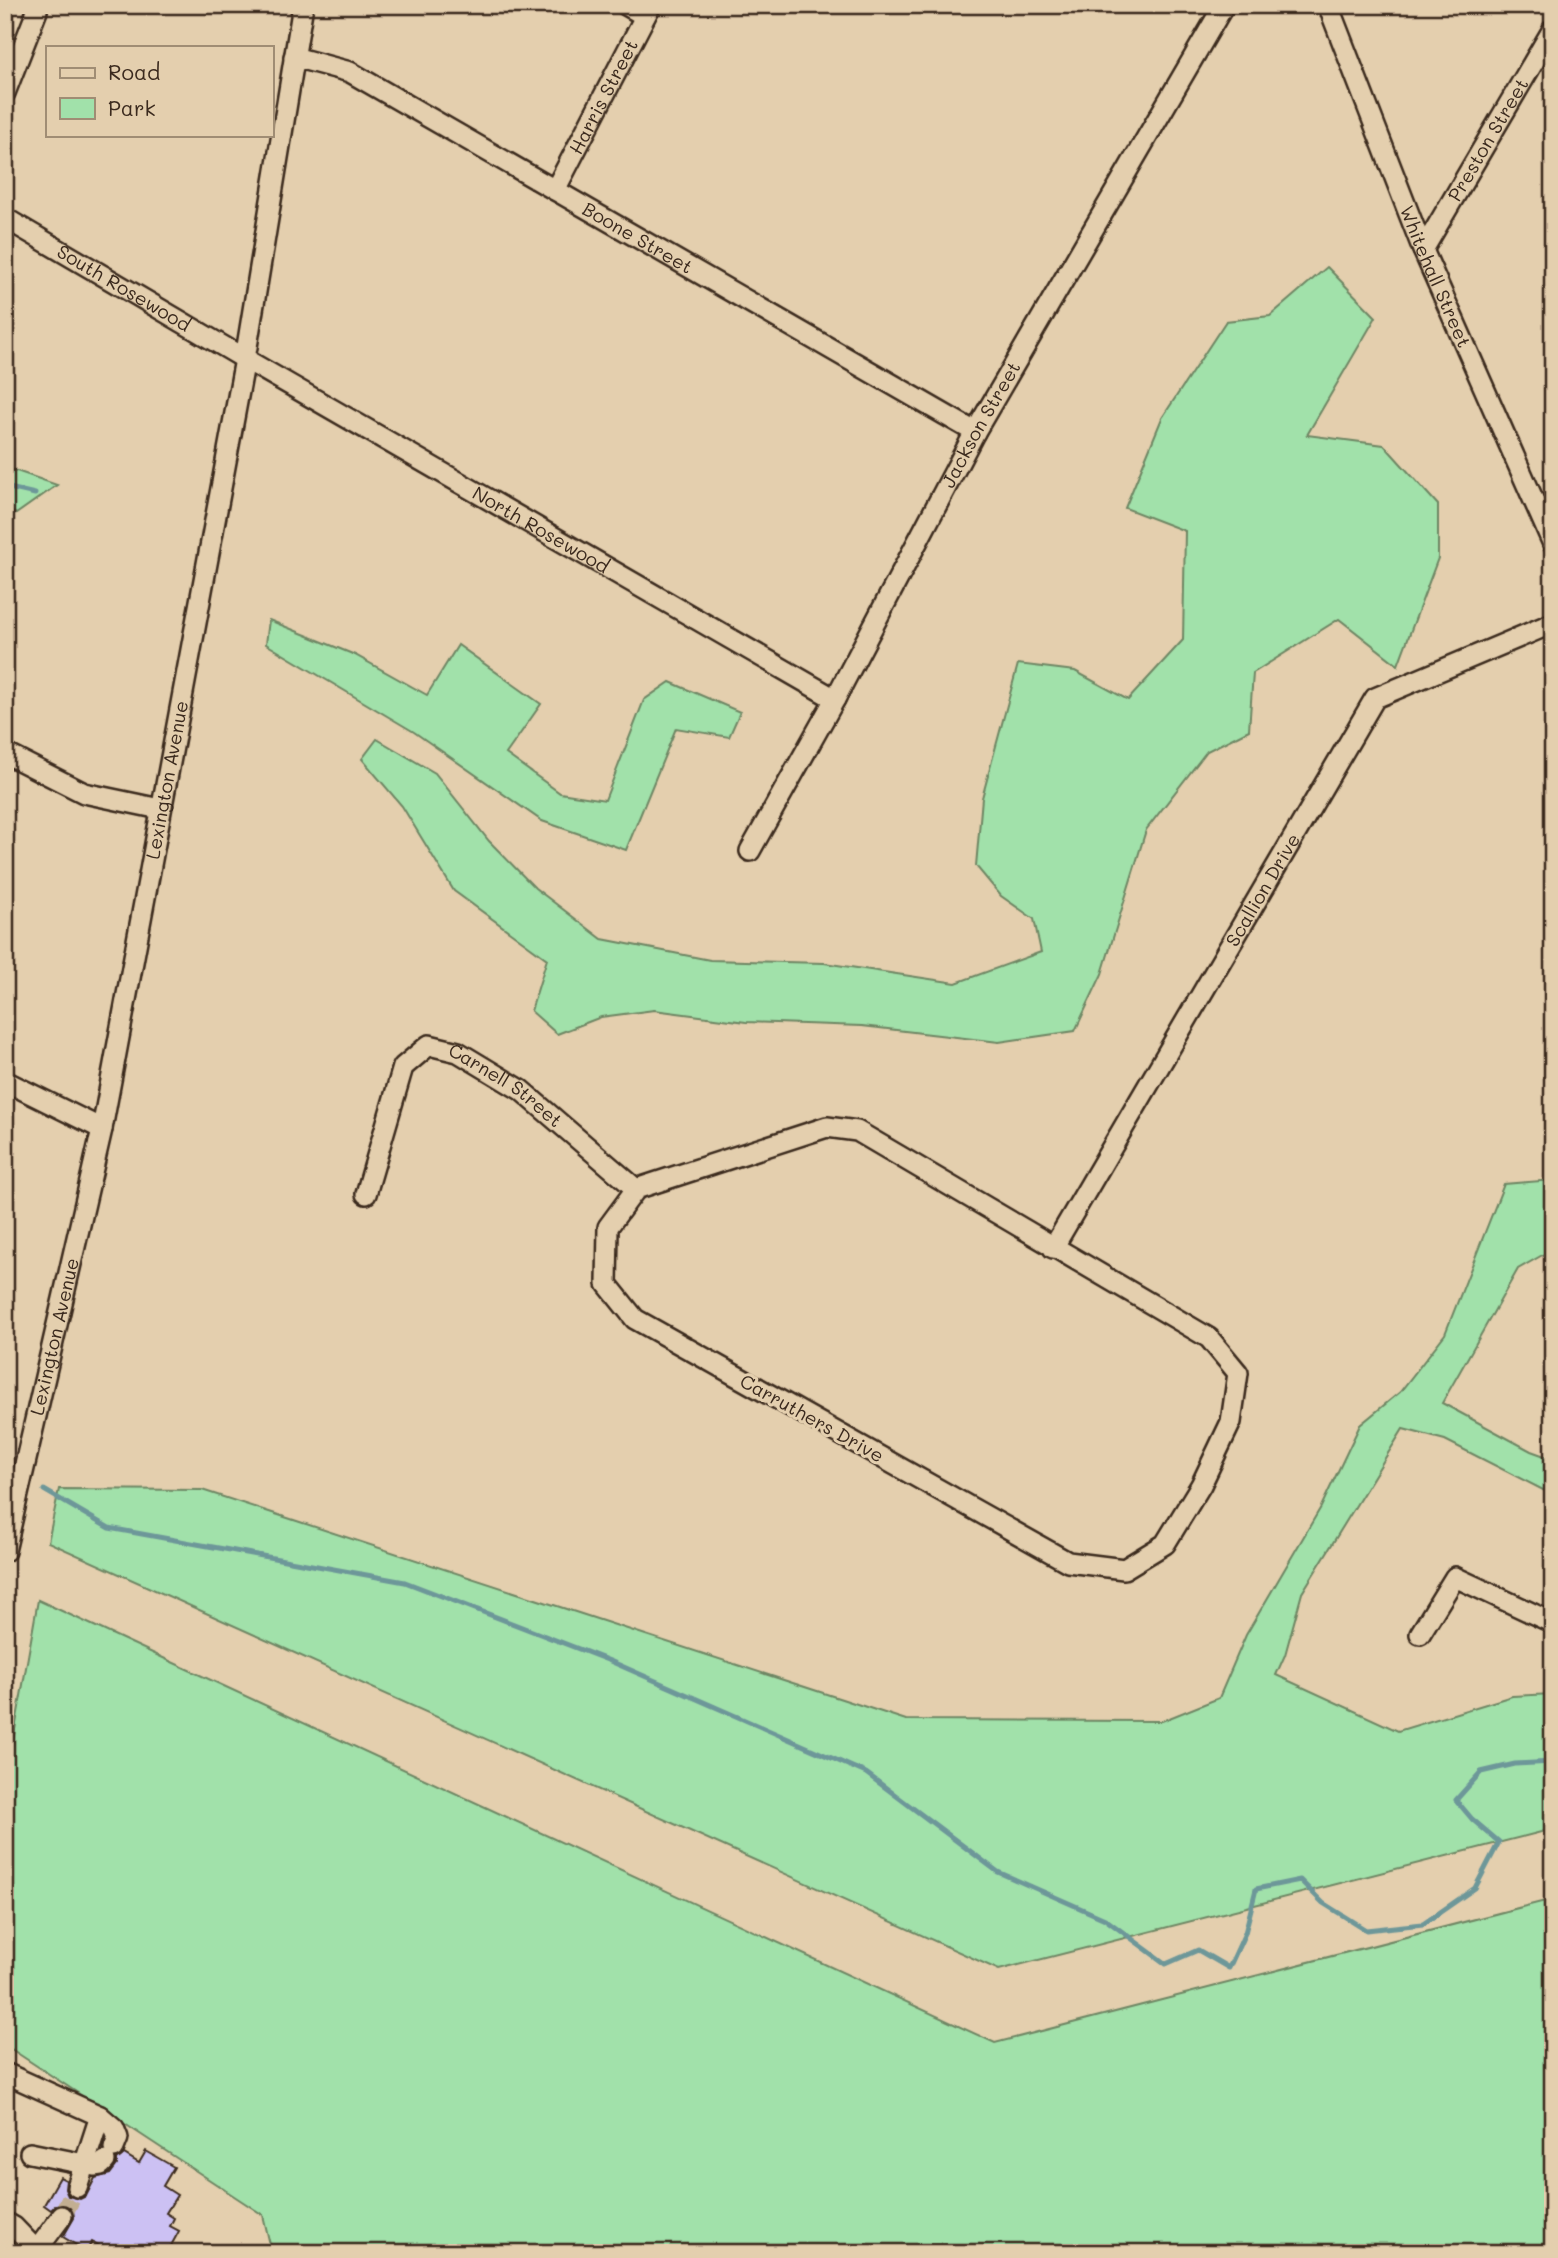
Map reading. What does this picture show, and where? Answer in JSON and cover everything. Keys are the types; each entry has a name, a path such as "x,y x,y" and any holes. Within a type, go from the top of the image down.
{"street":[{"path":"5,93 37,11 35,5"},
{"name":"Lexington Avenue","path":"5,1551 9,1523 102,1129 244,359 303,5"},
{"path":"626,5 648,11"},
{"name":"Jackson Street","path":"750,851 835,699 975,432 1224,5"},
{"name":"Whitehall Street","path":"1328,5 1423,250 1553,544"},
{"name":"Harris Street","path":"555,190 648,11"},
{"name":"Preston Street","path":"1423,250 1553,29"},
{"name":"Boone Street","path":"294,57 350,72 975,432"},
{"name":"South Rosewood","path":"5,218 244,359"},
{"name":"North Rosewood","path":"244,359 835,699"},
{"name":"Scallion Drive","path":"1053,1248 1375,698 1553,622"},
{"path":"5,753 84,793 160,809"},
{"name":"Carnell Street","path":"366,1194 403,1067 429,1045 458,1052 521,1090 636,1189"},
{"path":"5,1081 102,1129"},
{"name":"Carruthers Drive","path":"827,1127 857,1131 1053,1248 1209,1338 1238,1373 1231,1422 1201,1485 1165,1544 1124,1569 1068,1562 635,1319 607,1284 608,1227 636,1189 827,1127"},
{"path":"1420,1634 1455,1577 1553,1623"},
{"path":"5,2073 100,2116 114,2128 118,2138 101,2165 85,2165 30,2153"},
{"path":"77,2187 100,2116"},
{"path":"5,2222 14,2227 38,2252 62,2216"}],"green space":[{"path":"1327,267 1376,317 1307,435 1384,445 1438,505 1438,558 1398,665 1339,619 1253,673 1249,730 1207,751 1146,830 1102,974 1075,1031 999,1042 862,1026 746,1022 654,1010 601,1017 557,1034 531,1011 547,959 454,891 402,806 362,759 377,739 435,773 489,841 535,888 602,939 710,960 824,963 956,983 1041,952 1034,919 1001,896 976,866 982,798 1018,664 1075,671 1128,700 1183,640 1185,531 1125,508 1162,418 1226,321 1270,316"},
{"path":"5,467 57,485 16,514 5,508"},
{"path":"269,620 355,655 427,695 458,645 541,704 506,754 560,793 605,800 644,700 670,682 740,712 729,737 676,728 626,850 542,821 414,732 266,644"},
{"path":"1553,1180 1553,1249 1518,1269 1442,1403 1531,1451 1553,1459 1553,1495 1445,1440 1403,1429 1302,1593 1285,1655 1276,1675 1398,1731 1512,1696 1553,1694 1553,1829 999,1970 48,1542 59,1489 202,1490 906,1720 1162,1721 1219,1698 1246,1635 1321,1507 1360,1425 1400,1392 1445,1334 1504,1184"},
{"path":"38,1600 995,2043 1553,1899 1553,2253 272,2253 263,2215 5,2045 5,1786"}],"building":[{"path":"146,2151 174,2167 163,2186 177,2195 166,2213 174,2218 170,2226 179,2231 167,2253 111,2253 92,2242 86,2251 63,2237 74,2218 73,2210 64,2204 56,2205 51,2210 44,2205 60,2177 66,2180 65,2189 68,2196 80,2199 86,2196 95,2178 110,2174 117,2165 117,2160 124,2154 139,2163"}],"waterway":[{"path":"5,487 35,494"},
{"path":"44,1490 109,1528 405,1582 610,1661 866,1773 998,1872 1105,1919 1166,1964 1198,1950 1229,1968 1245,1933 1256,1889 1300,1880 1323,1903 1366,1930 1423,1924 1475,1888 1499,1842 1472,1819 1456,1800 1481,1772 1515,1764 1553,1762"}],"tunnel":[{"path":"62,2216 77,2187"}]}
